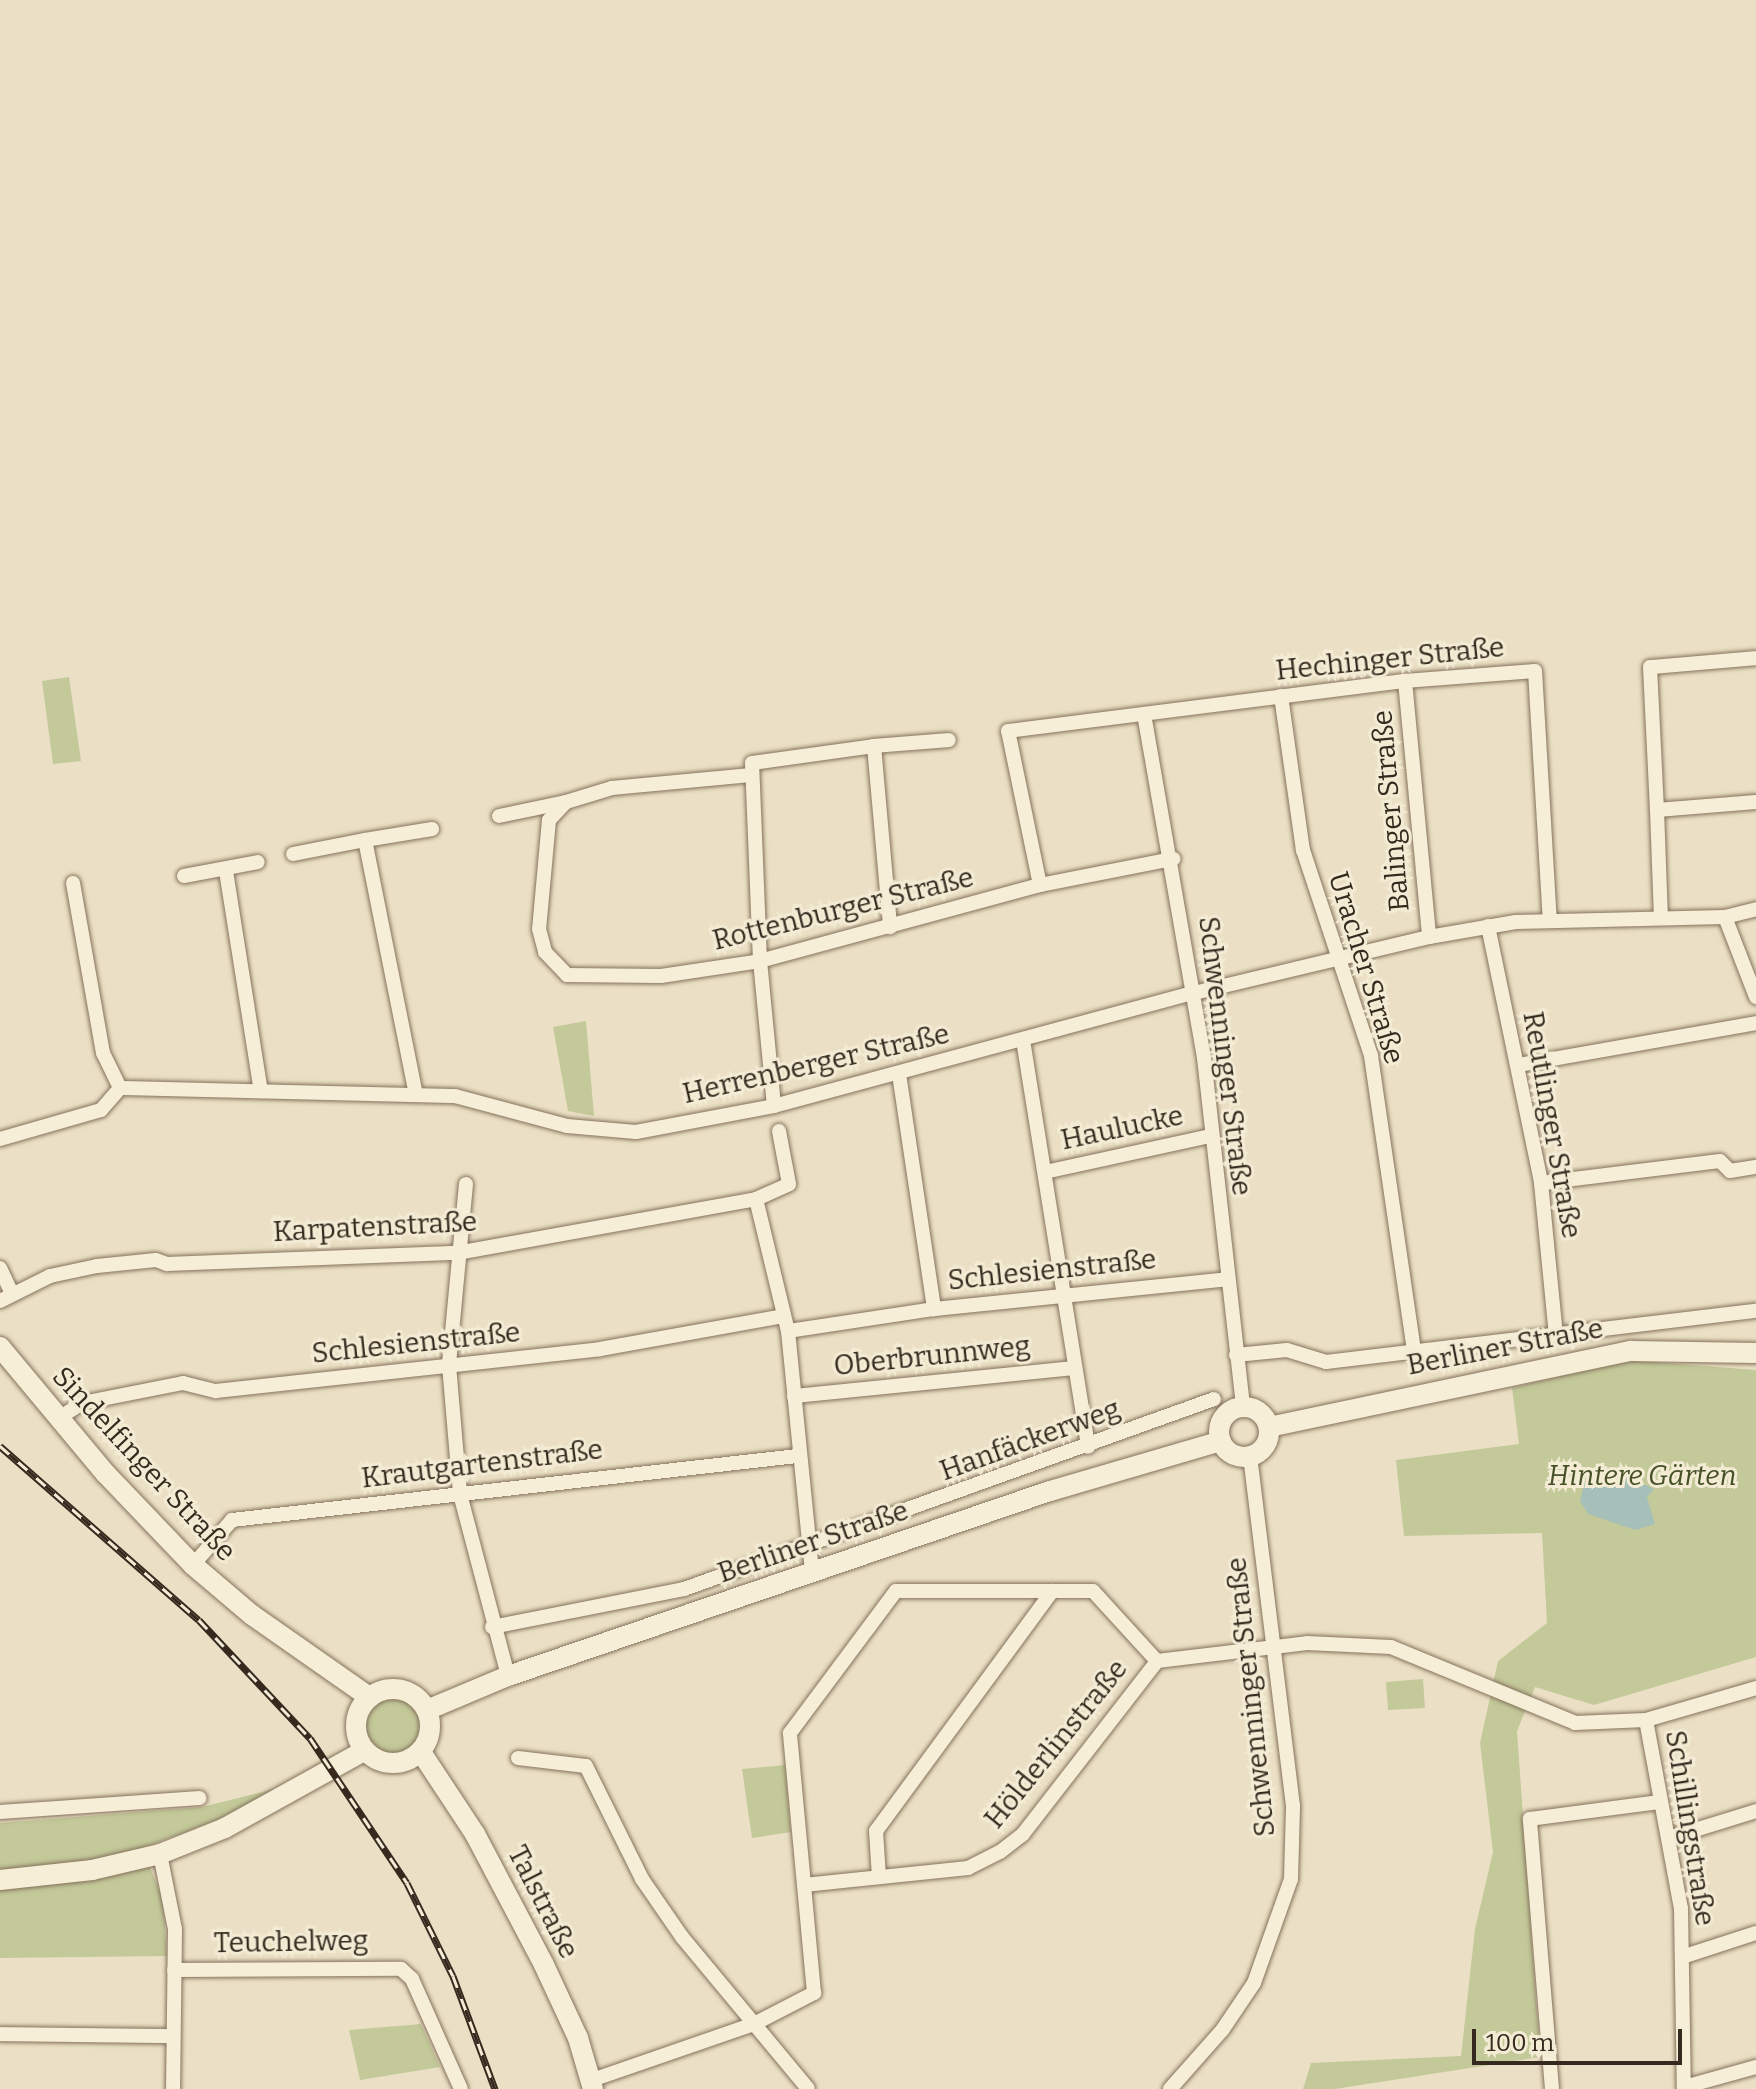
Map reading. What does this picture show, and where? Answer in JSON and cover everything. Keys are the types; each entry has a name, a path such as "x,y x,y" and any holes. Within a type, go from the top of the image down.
{"main road":[{"name":"Sindelfinger Straße","path":"0,1347 59,1418 193,1565 252,1615 369,1697"},
{"name":"Berliner Straße","path":"1269,1427 1631,1351 1756,1353"},
{"path":"1243,1407 1260,1412 1269,1427 1267,1442 1250,1456 1230,1452 1221,1441 1223,1418 1243,1407"},
{"name":"Berliner Straße","path":"427,1710 508,1676 1050,1491 1221,1441"},
{"path":"401,1690 427,1710 429,1736 421,1752 392,1764 364,1751 355,1723 369,1697 401,1690"},
{"path":"0,1880 92,1870 160,1854 225,1828 364,1751"},
{"name":"Talstraße","path":"421,1752 475,1834 537,1951 592,2085"}],"street":[{"path":"1661,917 1650,667 1756,658"},
{"name":"Hechinger Straße","path":"1040,885 1008,731 1405,681 1535,671 1550,921"},
{"name":"Balinger Straße","path":"1405,681 1429,937"},
{"name":"Uracher Straße","path":"1281,696 1303,850 1371,1056 1414,1351"},
{"name":"Schwenninger Straße","path":"1144,714 1173,859 1194,993 1243,1407"},
{"path":"499,816 566,802 612,788 751,769 874,746 949,740"},
{"path":"874,746 890,927"},
{"path":"751,769 760,961 774,1106"},
{"name":"Rottenburger Straße","path":"566,802 549,820 539,929 545,952 567,975 661,976 760,961 1040,885 1173,859"},
{"path":"1657,810 1756,802"},
{"path":"293,854 432,829"},
{"path":"365,840 416,1095"},
{"path":"184,876 226,871 258,862"},
{"path":"226,871 261,1091"},
{"path":"0,1139 101,1110 120,1088 103,1053 73,883"},
{"name":"Herrenberger Straße","path":"120,1088 416,1095 493,1103 567,1126 636,1132 774,1106 1194,993 1429,937 1488,926 1550,921 1725,917 1756,909"},
{"path":"1725,917 1756,997"},
{"name":"Reutlinger Straße","path":"1488,926 1541,1183 1556,1335"},
{"path":"1519,1065 1756,1023"},
{"name":"Haulucke","path":"1023,1040 1088,1447"},
{"path":"899,1074 934,1309"},
{"path":"779,1131 789,1184 756,1199 788,1331 797,1456 812,1572"},
{"name":"Haulucke","path":"1045,1172 1210,1136"},
{"path":"1541,1183 1720,1161 1730,1171 1756,1167"},
{"path":"466,1184 457,1253 449,1365 460,1494 492,1627 508,1676"},
{"name":"Karpatenstraße","path":"6,1296 50,1276 156,1260 167,1264 457,1253 756,1199"},
{"path":"0,1268 6,1296"},
{"name":"Schlesienstraße","path":"788,1331 934,1309 1227,1279"},
{"path":"1236,1355 1287,1350 1326,1362 1756,1311"},
{"name":"Schlesienstraße","path":"59,1418 82,1403 183,1383 216,1391 600,1349 783,1316"},
{"name":"Oberbrunnweg","path":"794,1396 1075,1368"},
{"name":"Hanfäckerweg","path":"492,1627 684,1589 1088,1447 1214,1399"},
{"name":"Krautgartenstraße","path":"193,1565 232,1520 797,1456"},
{"name":"Schwenninger Straße","path":"1170,2089 1223,2029 1254,1983 1291,1879 1293,1806 1250,1456"},
{"path":"592,2085 754,2024 814,1993 790,1733 896,1591 1093,1591 1157,1661 1273,1647 1391,1647 1575,1723 1646,1720 1756,1688"},
{"path":"879,1877 876,1831 1052,1591"},
{"name":"Hölderlinstraße","path":"804,1885 968,1868 1000,1852 1023,1834 1157,1661"},
{"name":"Schillingstraße","path":"1646,1720 1681,1908 1684,2088"},
{"path":"518,1758 586,1766 642,1879 682,1937 808,2089"},
{"path":"0,1812 200,1798"},
{"path":"1552,2089 1530,1819 1660,1802"},
{"path":"1669,1838 1756,1811"},
{"path":"160,1854 173,1904 173,2089"},
{"path":"1682,1957 1756,1933"},
{"name":"Teuchelweg","path":"174,1970 381,1967 407,1973 461,2089"},
{"path":"0,2034 173,2036"},
{"path":"1684,2088 1756,2067"}],"green space":[{"path":"69,677 81,761 53,764 42,681"},
{"path":"586,1021 594,1116 568,1111 553,1027"},
{"name":"Hintere Gärten","path":"1626,1360 1756,1370 1756,1657 1594,1705 1535,1687 1517,1731 1540,2057 1335,2089 1303,2089 1311,2063 1461,2056 1475,1929 1493,1852 1480,1743 1498,1661 1547,1623 1542,1533 1404,1536 1396,1460 1519,1444 1512,1388"},
{"path":"1423,1679 1425,1708 1388,1710 1386,1682"},
{"path":"393,1697 413,1706 422,1726 413,1746 393,1755 373,1746 364,1726 373,1706"},
{"path":"785,1765 791,1832 752,1838 742,1769"},
{"path":"274,1789 217,1820 142,1848 163,1899 167,1956 0,1958 0,1823 202,1807"},
{"path":"421,2024 440,2067 360,2080 349,2030"}],"water":[{"path":"1607,1467 1654,1489 1647,1497 1655,1524 1635,1530 1588,1514 1580,1501 1584,1484 1591,1472"}],"railway":[{"path":"0,1446 199,1620 310,1738 407,1883 453,1976 495,2089"}]}
